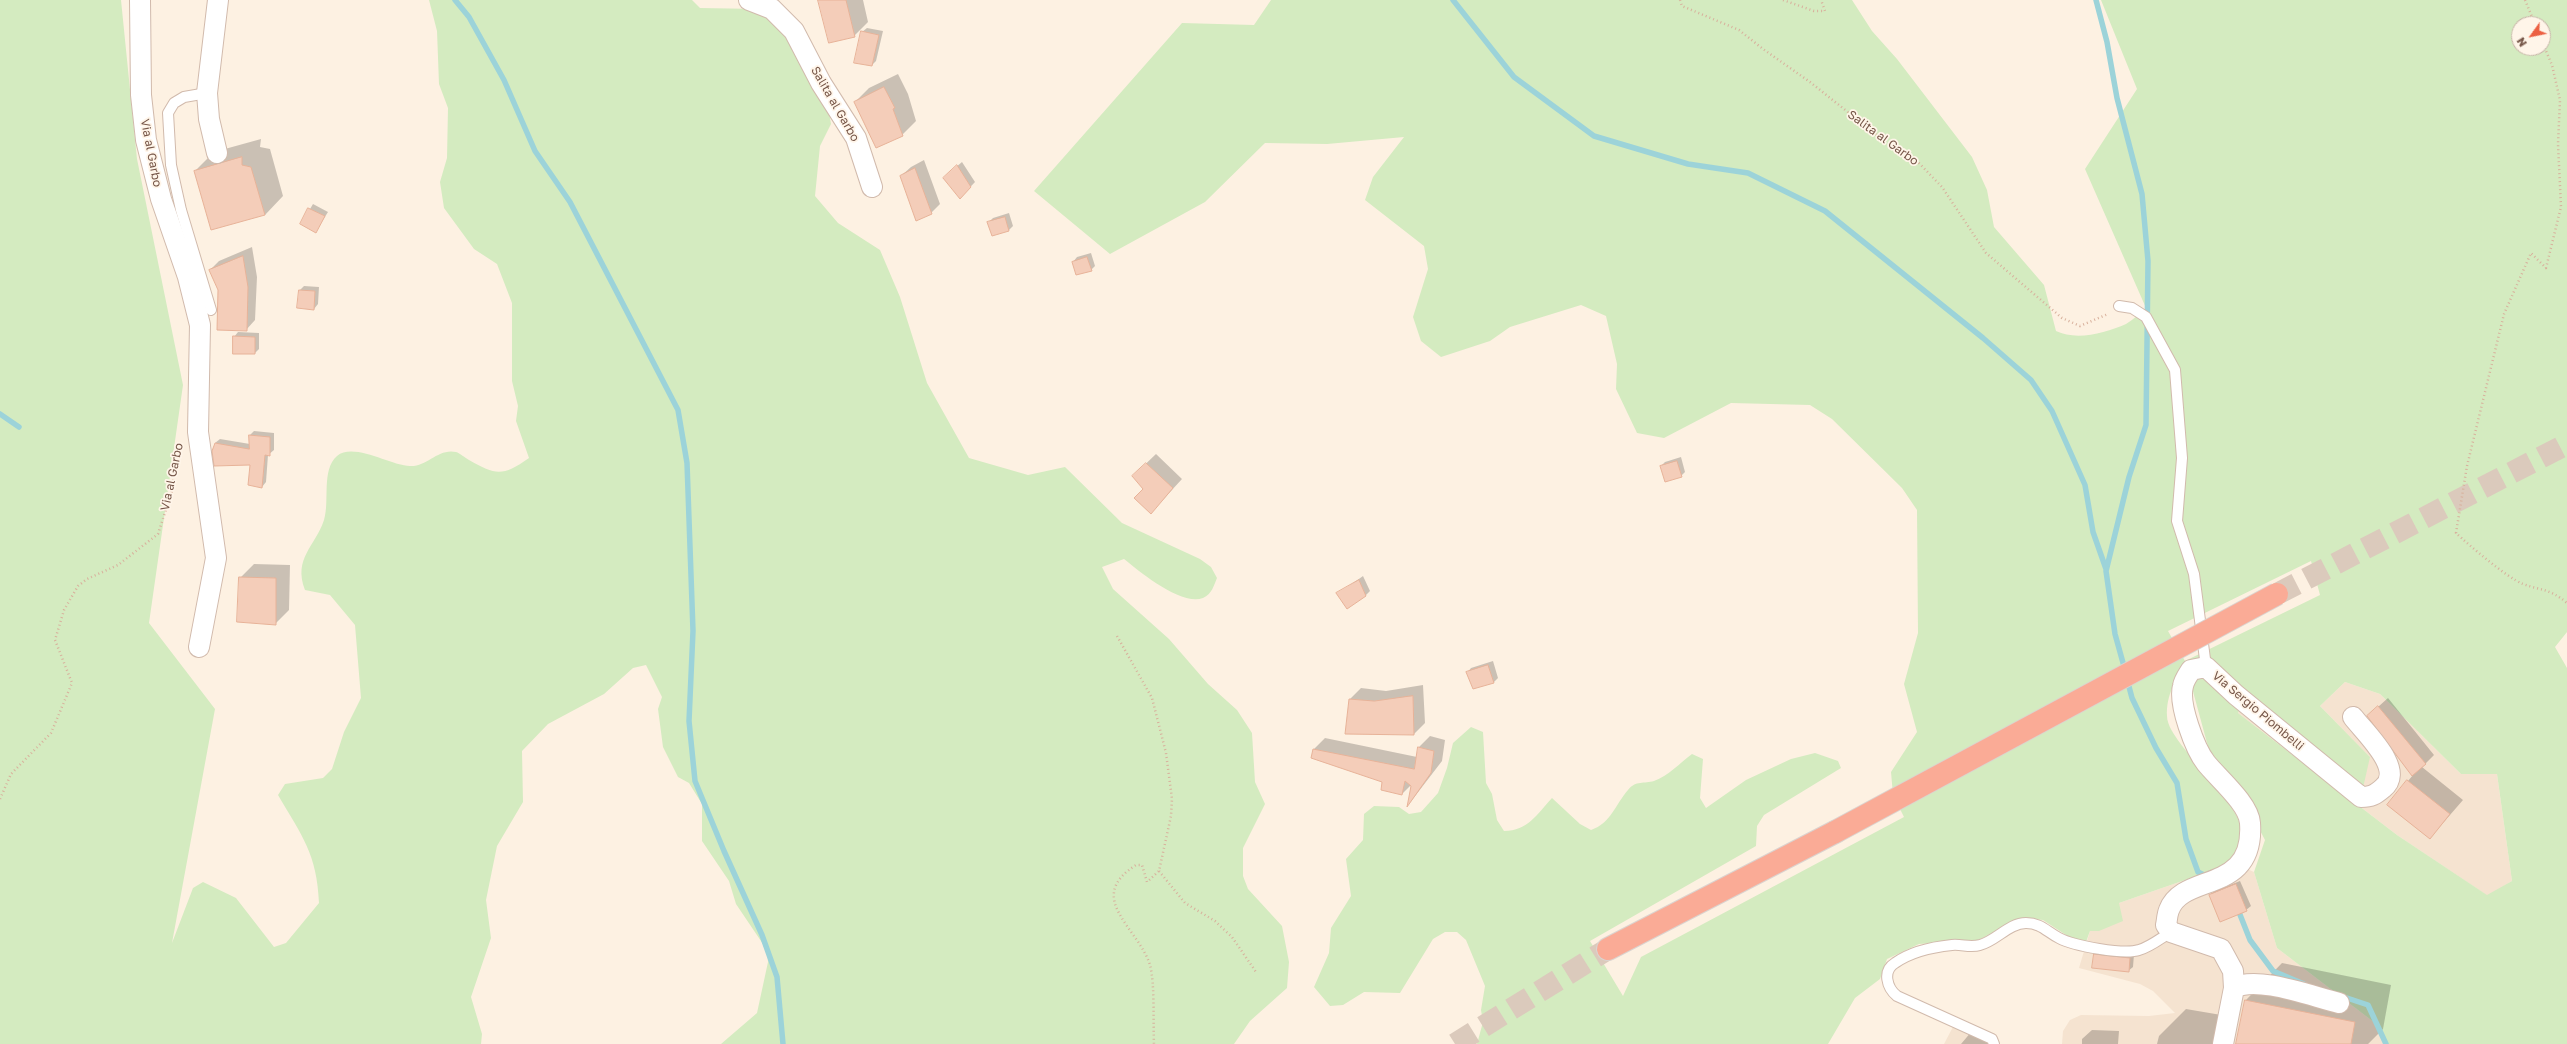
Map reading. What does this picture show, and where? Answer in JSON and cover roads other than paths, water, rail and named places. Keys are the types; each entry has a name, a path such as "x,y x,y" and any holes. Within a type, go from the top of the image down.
{"highway":[{"path":"1608,949 1835,832 2277,594"}],"street":[{"name":"Via al Garbo","path":"140,0 141,95 146,140 161,199 188,277 200,325 198,432 216,558 198,646"},
{"path":"217,154 209,119 207,93 218,0"},
{"name":"Salita al Garbo","path":"749,0 772,9 794,31 821,83 856,138 872,187"},
{"name":"Via Sergio Piombelli","path":"2171,932 2166,925 2169,910 2177,899 2230,873 2241,865 2250,840 2250,821 2238,799 2205,761 2184,710 2182,686 2191,670 2206,667 2236,695 2361,797 2372,797 2386,786 2391,773 2388,761 2353,717"},
{"path":"2171,932 2221,949 2233,970 2234,988 2223,1044"},
{"path":"2234,988 2242,983 2258,983 2339,1003"}],"lane":[{"path":"207,93 184,97 174,103 168,113 171,165 181,210 211,310"},
{"path":"2119,306 2132,308 2146,317 2175,370 2182,458 2177,521 2194,574 2206,667"},
{"path":"1994,1044 1992,1039 1897,996 1890,990 1887,982 1887,973 1892,964 1908,954 1919,951 1954,945 1980,945 2016,926 2025,923 2041,926 2071,943 2100,949 2139,951 2171,932"}],"waterway":[{"path":"455,0 469,17 504,80 535,151 570,202 678,410 687,463 693,631 689,721 695,781 724,851 762,935 777,977 783,1044"},
{"path":"1453,0 1514,77 1594,136 1688,164 1748,173 1825,211 1983,338 2031,380 2052,411 2085,485 2093,532 2106,569"},
{"path":"2096,0 2107,42 2117,98 2142,194 2148,261 2146,425 2129,477 2106,571 2115,634 2125,670"},
{"path":"0,414 19,427"},
{"path":"2127,679 2132,698 2156,748 2177,783 2186,839 2198,872 2208,877"},
{"path":"2237,907 2250,940 2273,971 2304,984"},
{"path":"2341,996 2368,1005 2386,1044"}],"tunnel":[{"path":"2277,594 2567,444"},
{"path":"1455,1044 1608,949"}]}
